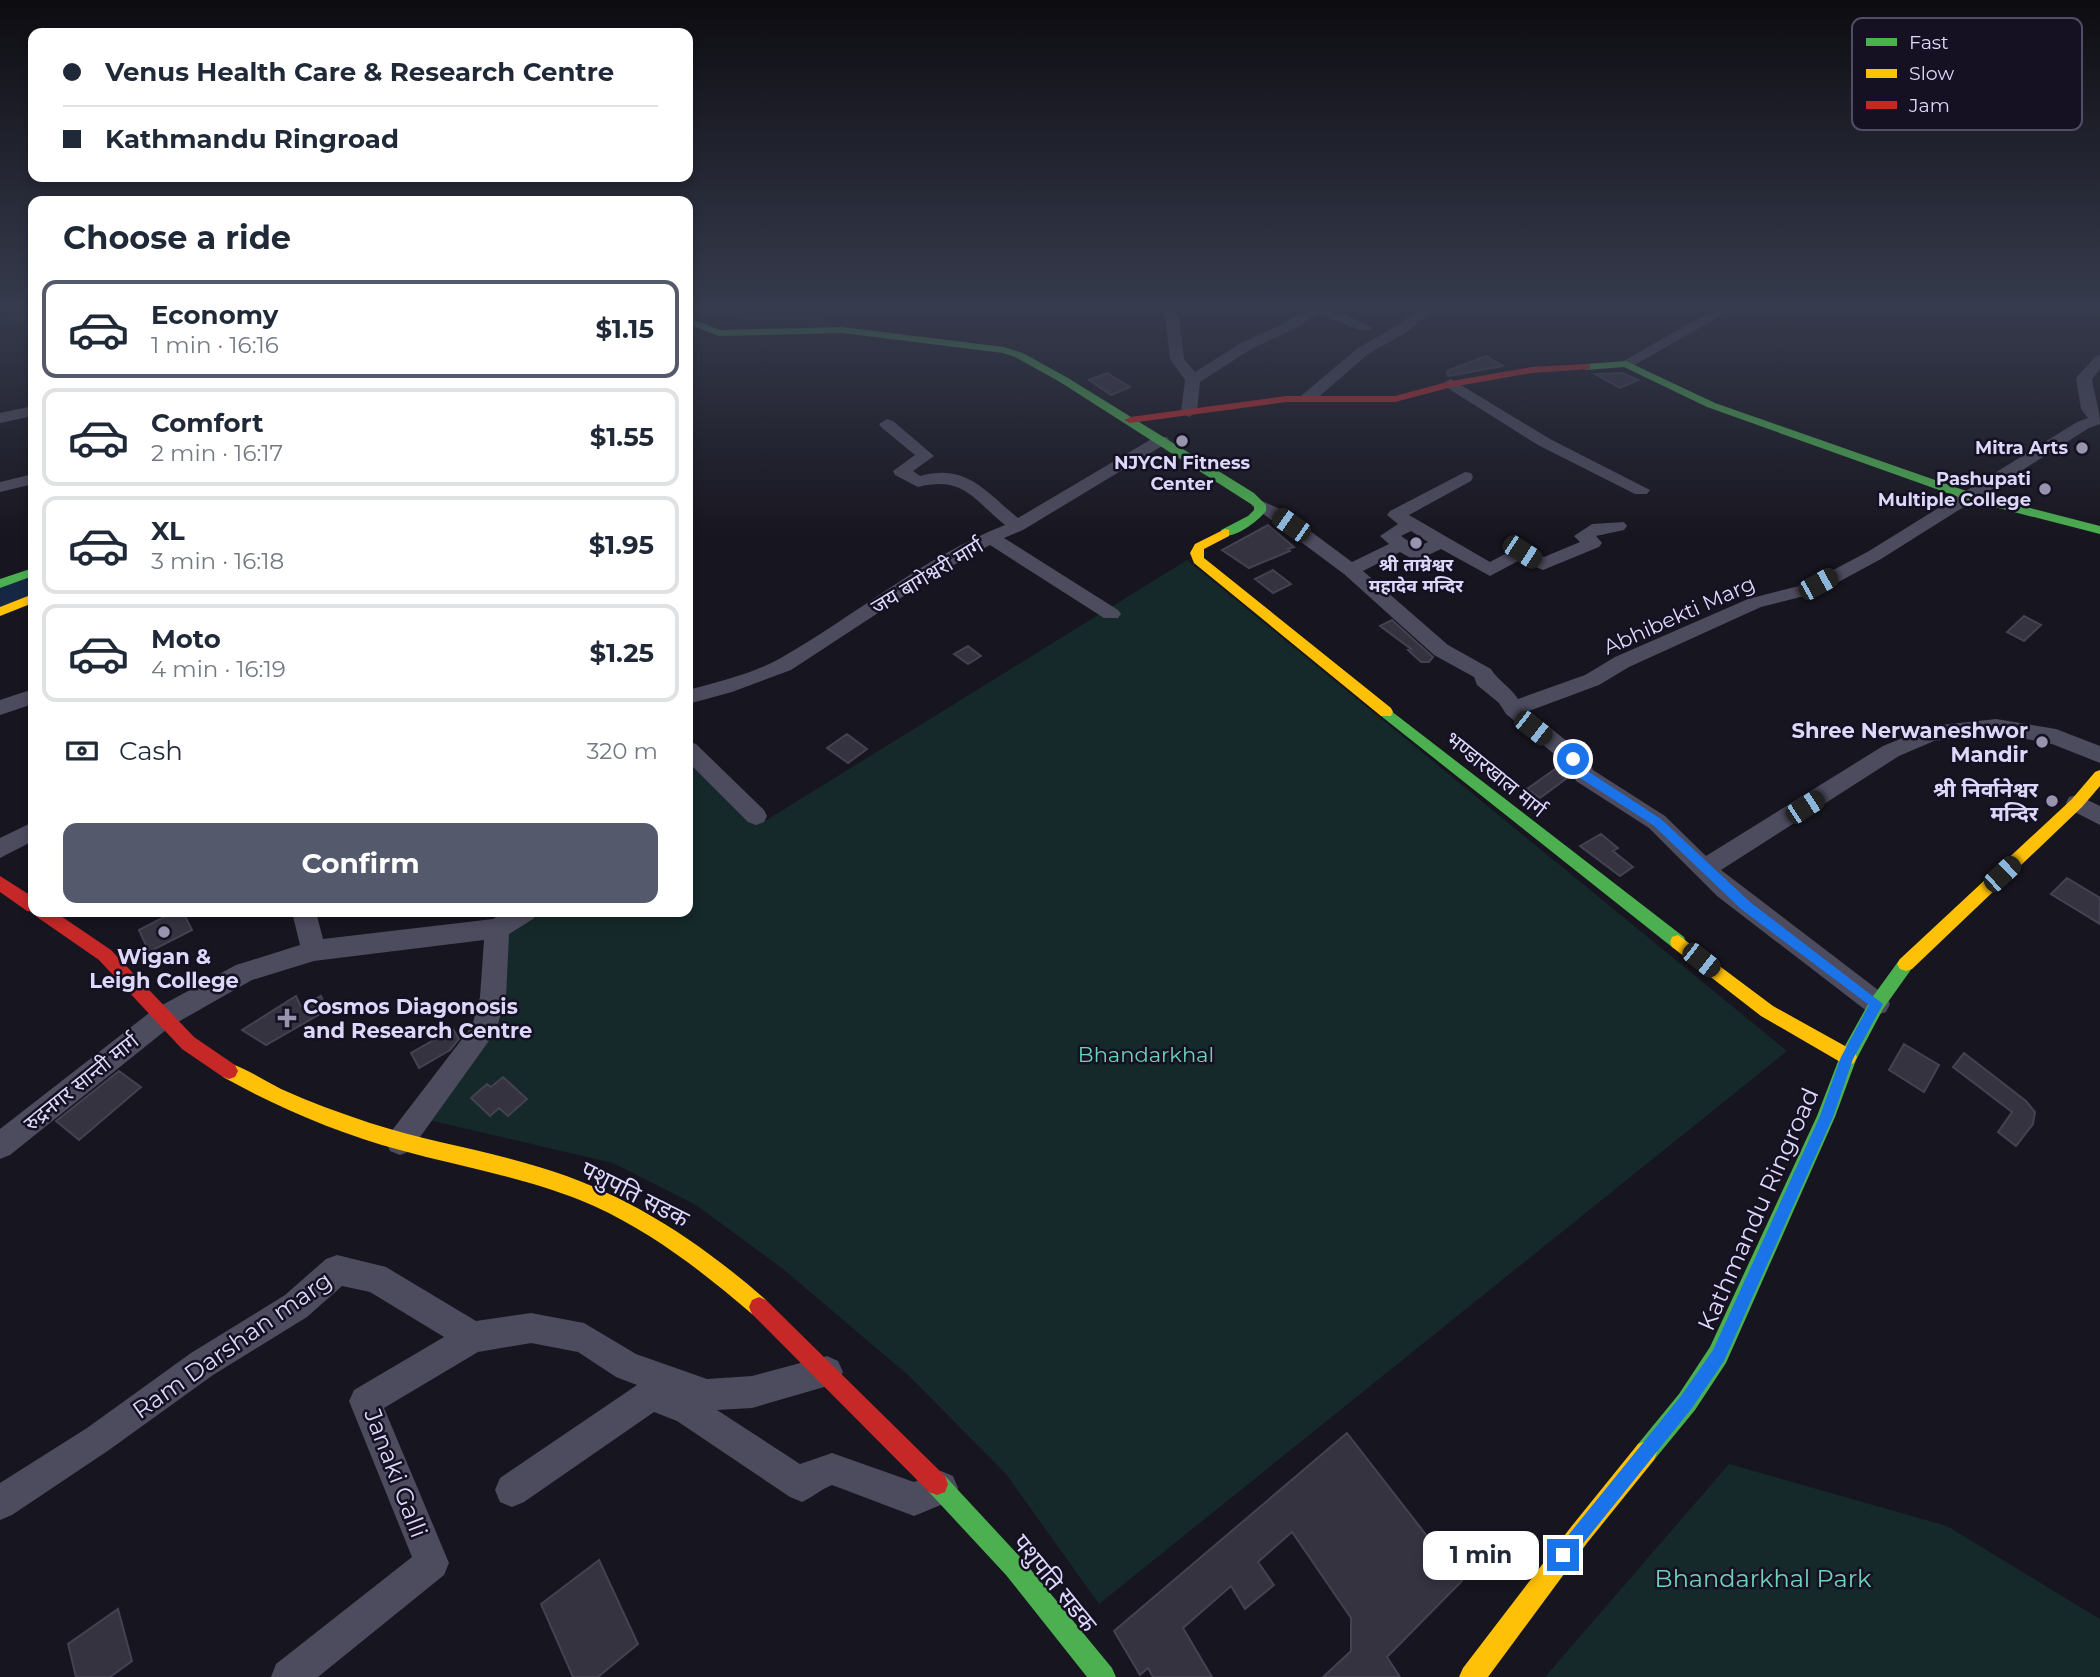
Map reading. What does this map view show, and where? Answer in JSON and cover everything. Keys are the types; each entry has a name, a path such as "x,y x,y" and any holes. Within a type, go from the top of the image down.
{"main road":[{"path":"1066,382 1250,496 1260,508"},
{"path":"1130,420 1308,398 1395,398 1461,382"},
{"path":"1664,382 1711,405 1971,497 2100,530"},
{"name":"भण्डारखाल मार्ग","path":"1260,508 1252,519 1199,547 1196,553 1198,560 1503,807 1767,1011 1847,1057"},
{"path":"0,584 28,574"},
{"path":"0,612 28,600"},
{"name":"Kathmandu Ringroad","path":"1472,1677 1578,1535 1687,1402 1718,1355 1826,1117 1847,1057 1877,1004 1907,963 2077,803 2100,776"},
{"path":"0,883 28,902"},
{"name":"पशुपति सडक","path":"50,917 121,970 162,1018 210,1060 271,1094 330,1119 400,1142 562,1182 641,1218 688,1247 735,1285 827,1372 941,1489 1001,1552 1102,1677"}],"street":[{"path":"1189,412 1193,382"},
{"path":"1308,398 1326,382"},
{"path":"2085,382 2089,409 2099,419"},
{"path":"1451,384 1544,442 1641,490"},
{"path":"0,410 28,411"},
{"path":"0,418 28,412"},
{"name":"Abhibekti Marg","path":"1513,709 1592,680 1622,662 1755,603 1813,588 1875,555 2083,425 2099,419"},
{"path":"887,424 926,456 901,471 918,482 935,477 952,476 960,479 1017,526"},
{"name":"जय बागेश्वरी मार्ग","path":"693,696 784,665 932,569 990,537 1017,526 1161,440"},
{"path":"1465,477 1396,515 1490,570 1520,552 1543,564 1593,542 1583,536 1598,528 1618,526"},
{"path":"0,486 28,480"},
{"path":"1260,508 1296,528 1351,570 1441,650 1484,674 1483,680 1507,698 1513,709 1580,764 1584,775 1657,822 1735,897 1877,1004"},
{"path":"1411,524 1389,536 1416,555 1441,542"},
{"path":"990,537 1111,614"},
{"path":"1351,570 1401,545"},
{"path":"0,708 28,698"},
{"path":"1706,868 1891,751 1931,734 1996,726 2056,737 2100,755"},
{"path":"693,754 756,816"},
{"path":"2077,803 2100,816"},
{"path":"0,849 28,834"},
{"path":"305,917 314,951"},
{"path":"400,1142 483,1031 493,997 497,929 517,917"},
{"name":"रुद्रनगर सान्ती मार्ग","path":"0,1146 162,1018 245,972 314,951 497,929"},
{"name":"Ram Darshan marg","path":"0,1503 97,1439 202,1364 296,1306 337,1270 375,1278 473,1336"},
{"name":"Janaki Galli","path":"289,1677 432,1563 365,1401 473,1336 531,1328 584,1338 627,1366 707,1395 752,1392 827,1372"},
{"path":"512,1490 651,1395 687,1409 802,1485 807,1478 832,1469 914,1499 941,1489"}],"green space":[{"name":"Bhandarkhal","path":"1187,560 1787,1051 1099,1604 1006,1474 908,1375 783,1269 696,1205 613,1163 429,1120 500,1021 503,990 502,929 522,917 693,917 693,765 745,817 757,822 765,821"},
{"name":"Bhandarkhal Park","path":"1729,1464 1947,1526 2100,1619 2100,1677 1545,1677"}],"building":[{"path":"1092,382 1122,382 1130,387 1111,395"},
{"path":"1610,382 1633,382 1620,388"},
{"path":"1268,525 1294,547 1288,549 1290,551 1249,568 1222,550"},
{"path":"1273,570 1291,584 1273,593 1255,579"},
{"path":"2024,616 2041,625 2024,641 2007,632"},
{"path":"1392,620 1433,657 1429,662 1421,662 1408,650 1411,649 1380,626"},
{"path":"968,646 981,656 968,664 954,654"},
{"path":"847,734 867,749 848,763 827,748"},
{"path":"1562,764 1571,775 1540,798 1527,789"},
{"path":"1601,834 1618,848 1613,851 1633,867 1620,876 1580,846"},
{"path":"2067,878 2100,898 2100,924 2051,894"},
{"name":"Wigan & Leigh College","path":"164,917 186,917 192,930 149,952 139,930"},
{"name":"Cosmos Diagonosis and Research Centre","path":"296,996 301,1007 321,996 327,1010 266,1045 242,1030"},
{"path":"453,1029 459,1039 450,1050 419,1068 411,1053"},
{"path":"1904,1044 1939,1065 1924,1092 1889,1070"},
{"path":"1964,1053 2026,1101 2035,1112 2033,1124 2016,1146 1998,1132 2012,1112 1953,1067"},
{"path":"119,1071 141,1087 79,1140 56,1121"},
{"path":"503,1077 527,1099 508,1116 499,1108 490,1116 471,1098 487,1084 491,1087"},
{"path":"1347,1433 1462,1581 1387,1657 1400,1677 1323,1677 1351,1651 1351,1618 1292,1532 1258,1562 1274,1585 1245,1609 1231,1586 1183,1628 1212,1677 1153,1677 1148,1668 1140,1675 1114,1631"},
{"path":"599,1560 638,1644 598,1677 573,1677 541,1604"},
{"path":"118,1609 132,1661 110,1677 76,1677 68,1644"}],"waterway":[{"path":"0,598 28,586"}],"traffic: fast":[{"path":"1068,382 1250,496 1260,505 1260,511 1252,519 1225,533"},
{"path":"1664,382 1711,405 1971,497 2100,530"},
{"path":"0,584 28,574"},
{"path":"1386,712 1678,942"},
{"path":"1646,1452 1687,1402 1718,1355 1826,1117 1848,1057 1877,1004 1906,964"},
{"path":"937,1484 1014,1567 1103,1677"}],"traffic: slow":[{"path":"1225,533 1199,547 1196,553 1198,560 1386,712"},
{"path":"0,612 28,600"},
{"path":"1906,964 2077,803 2100,776"},
{"path":"1678,942 1767,1011 1848,1057"},
{"path":"229,1071 299,1106 347,1124 441,1152 538,1176 601,1200 673,1239 759,1307"},
{"path":"1472,1677 1579,1535 1646,1452"}],"traffic: jam":[{"path":"1130,420 1286,399 1395,399 1461,382"},
{"path":"0,883 28,903"},
{"path":"50,917 105,955 188,1043 229,1071"},
{"path":"759,1307 937,1484"}],"place":[{"name":"NJYCN Fitness Center","path":"1182,441"},
{"name":"Mitra Arts","path":"2082,448"},
{"name":"Pashupati Multiple College","path":"2045,489"},
{"name":"श्री ताम्रेश्वर महादेव मन्दिर","path":"1416,543"},
{"name":"Shree Nerwaneshwor Mandir","path":"2042,742"},
{"name":"श्री निर्वानेश्वर मन्दिर","path":"2052,801"},
{"name":"Wigan & Leigh College","path":"164,932"},
{"name":"Cosmos Diagonosis and Research Centre","path":"287,1018"}],"route":[{"path":"1563,1555 1687,1402 1718,1355 1826,1117 1847,1057 1877,1004 1746,906 1657,822 1584,775 1580,764 1573,759"}]}
